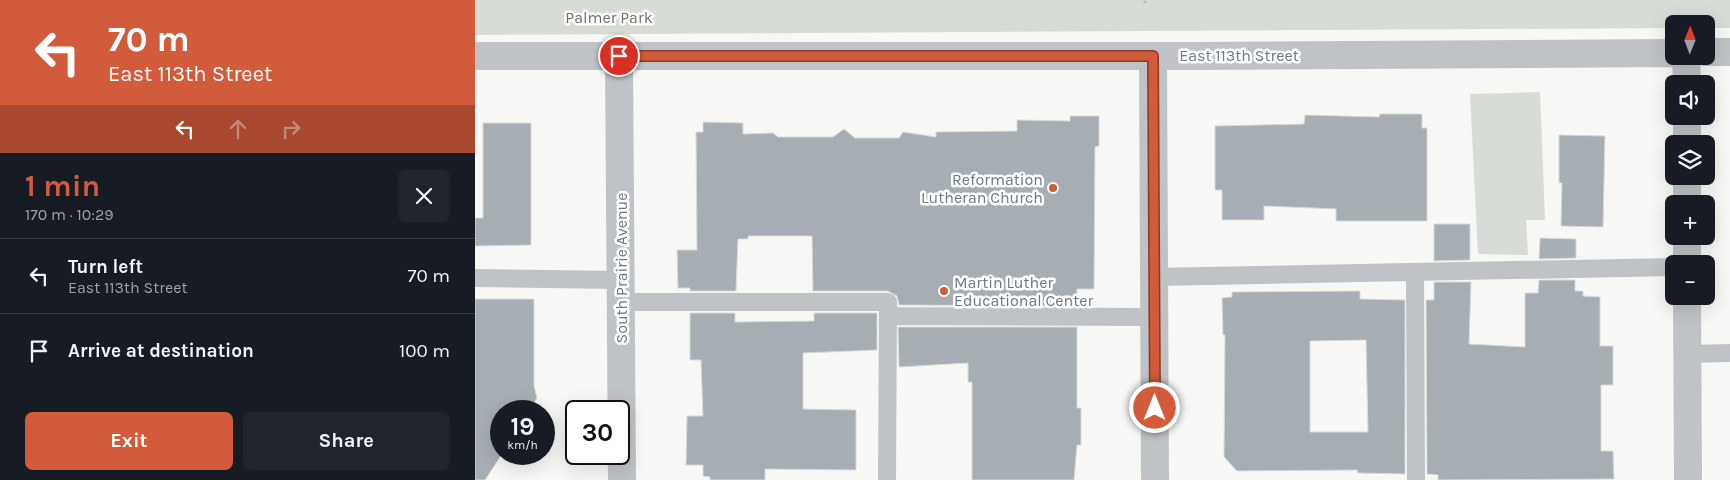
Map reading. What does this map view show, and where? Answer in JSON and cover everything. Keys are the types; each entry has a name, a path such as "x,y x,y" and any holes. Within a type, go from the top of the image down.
{"street":[{"path":"1715,52 1730,52"},
{"name":"East 113th Street","path":"475,56 1153,56 1665,53"},
{"name":"South Prairie Avenue","path":"619,56 621,480"},
{"path":"1153,56 1155,480"},
{"path":"1687,305 1688,480"}],"lane":[{"path":"1154,277 1665,267"},
{"path":"1415,272 1416,480"},
{"path":"475,278 621,291 888,302 887,480"},
{"path":"888,316 1155,317"},
{"path":"1688,354 1730,353"}],"green space":[{"name":"Palmer Park","path":"475,0 1730,0 1730,28 1715,28 1715,15 1665,15 1665,28 475,35"},
{"path":"1540,92 1545,220 1526,220 1528,255 1478,254 1470,94"}],"building":[{"path":"1380,114 1422,114 1422,128 1427,128 1427,221 1336,221 1336,209 1264,206 1264,220 1222,220 1222,190 1215,190 1215,126 1304,124 1305,115 1379,117"},
{"path":"1070,116 1099,116 1099,146 1095,147 1094,289 1077,289 1077,306 899,305 897,296 888,291 813,291 812,236 748,236 748,239 738,239 736,291 690,291 690,288 678,288 677,250 697,250 696,132 703,132 703,122 743,123 743,134 773,133 778,137 833,137 844,129 855,138 899,138 903,132 936,137 936,132 1017,131 1017,120 1070,121"},
{"path":"483,123 531,123 531,245 475,246 475,218 483,218"},
{"path":"1559,135 1605,136 1603,227 1561,226 1562,183 1559,183"},
{"path":"1434,224 1470,224 1470,260 1434,261"},
{"path":"1540,238 1576,239 1576,258 1539,259"},
{"path":"1539,280 1575,280 1575,291 1583,291 1583,296 1600,297 1600,346 1613,346 1613,385 1601,385 1601,451 1613,451 1614,479 1438,480 1438,475 1427,474 1426,300 1434,300 1434,282 1471,282 1469,344 1525,347 1525,293 1538,293"},
{"path":"1360,291 1360,299 1405,300 1405,474 1358,473 1357,470 1237,471 1224,457 1225,335 1223,335 1222,298 1232,297 1232,292","holes":["1366,340 1368,432 1310,432 1310,341"]},
{"path":"475,299 534,299 534,386 537,398 536,400 490,400 490,465 495,465 485,480 475,480"},
{"path":"690,313 735,313 735,322 814,321 814,313 877,313 877,350 803,353 803,409 856,410 856,470 765,469 765,480 710,480 710,477 703,476 703,465 686,465 687,416 703,416 701,360 690,360"},
{"path":"898,327 1077,327 1077,408 1081,408 1081,445 1077,445 1074,480 972,480 972,382 968,382 968,363 899,367"}],"place":[{"name":"Reformation Lutheran Church","path":"1053,188"},
{"name":"Martin Luther Educational Center","path":"944,291"}],"route":[{"path":"619,56 1153,56 1155,408"}]}
